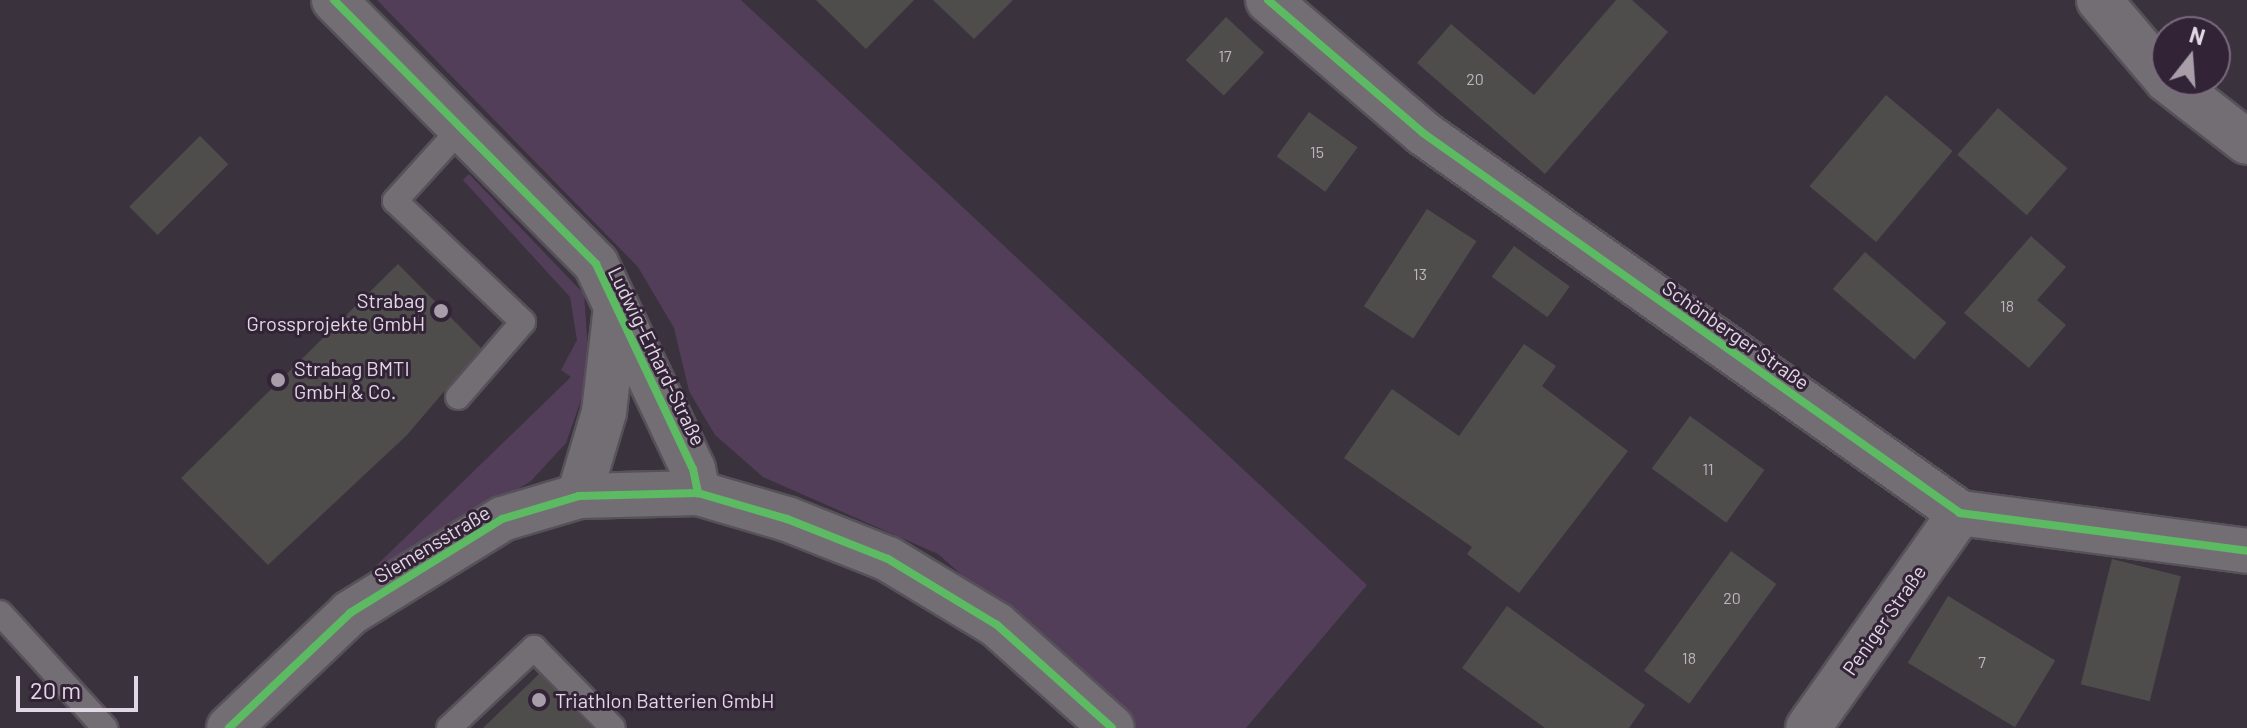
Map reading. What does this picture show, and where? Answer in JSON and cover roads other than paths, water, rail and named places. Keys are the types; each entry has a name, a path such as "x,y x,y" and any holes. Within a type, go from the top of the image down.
{"street":[{"name":"Ludwig-Erhard-Straße","path":"334,0 463,126 596,264 693,469 698,493"},
{"name":"Schönberger Straße","path":"1268,0 1423,133 1960,513 2247,551"},
{"path":"2099,0 2151,61"},
{"path":"2188,96 2247,142"},
{"name":"Ludwig-Erhard-Straße","path":"579,496 604,412 616,307"},
{"path":"698,493 787,519 888,559 997,625 1112,728"},
{"name":"Siemensstraße","path":"229,728 350,613 502,519 579,496 698,493"},
{"name":"Peniger Straße","path":"1808,728 1960,513"}],"lane":[{"path":"458,397 523,322 395,201 463,126"},
{"path":"0,613 105,728"},
{"path":"449,728 534,648 613,728"}],"place":[{"name":"Strabag Grossprojekte GmbH","path":"441,311"},
{"name":"Strabag BMTI GmbH & Co.","path":"278,380"},
{"name":"Triathlon Batterien GmbH","path":"539,700"}]}
